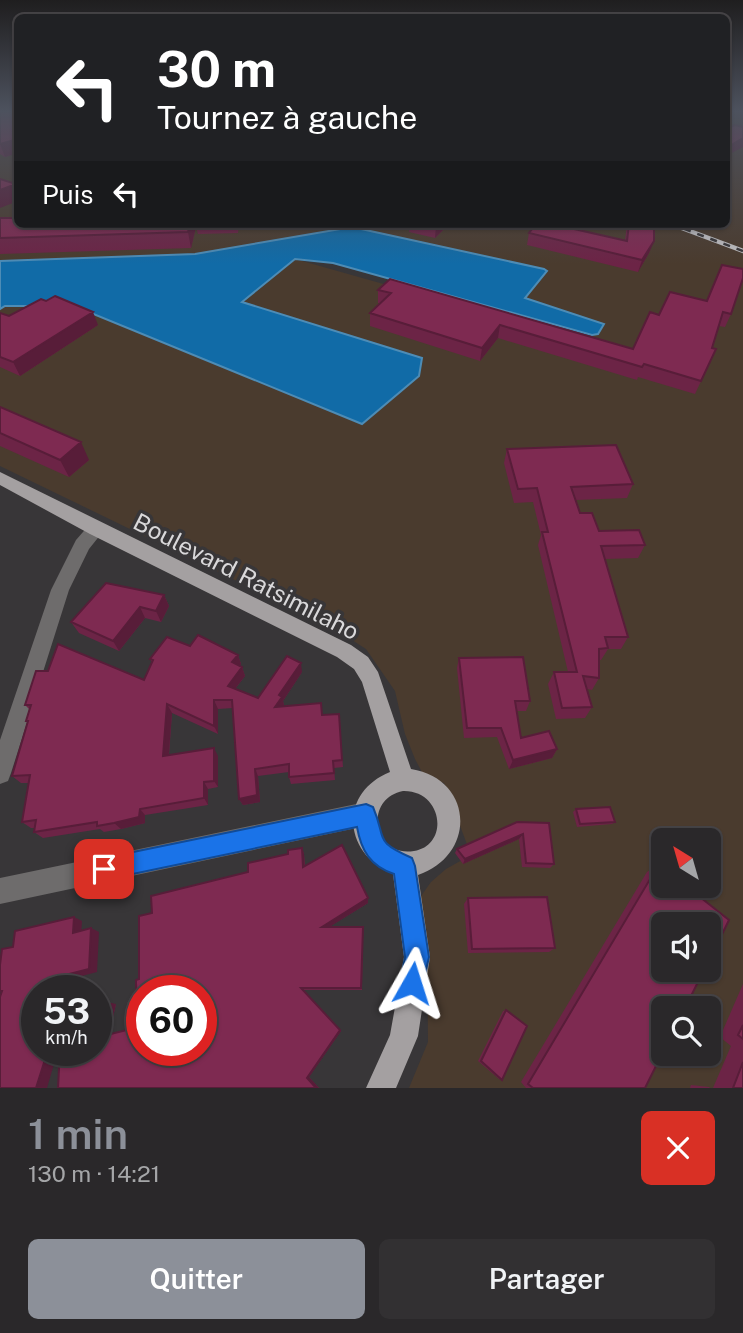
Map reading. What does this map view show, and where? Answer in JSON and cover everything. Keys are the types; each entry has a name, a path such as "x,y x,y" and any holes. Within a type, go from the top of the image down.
{"main road":[{"name":"Boulevard Ratsimilaho","path":"1,480 317,636 361,663 379,699 402,779"},
{"path":"402,779 415,780 437,793 448,818 445,840 432,858 419,864 404,866 390,862 370,842 366,814 370,801 379,790 389,782 402,779"},
{"path":"381,1088 404,1036 417,957 404,866"}],"street":[{"path":"0,773 7,722 60,590 82,545 96,529"},
{"path":"0,891 366,814"}],"shaded area":[{"path":"0,163 14,163 14,228 346,228 195,254 0,261"},
{"path":"730,163 743,163 743,1088 409,1088 428,1042 427,930 414,906 431,882 446,869 471,855 444,783 424,776 405,734 395,691 366,649 332,627 0,466 0,309 5,306 241,301 295,259 585,341 601,324 523,301 354,228 730,228"}],"water":[{"path":"357,228 544,269 547,271 525,298 604,324 598,334 592,335 333,263 295,259 242,302 422,358 419,376 362,424 74,306 5,306 0,309 0,261 195,254"}],"building":[{"path":"0,179 14,183 14,185 0,190"},
{"path":"0,218 14,218 14,228 189,228 188,232 0,238"},
{"path":"533,228 570,228 627,241 629,228 654,228 654,241 642,260 529,233"},
{"path":"722,265 743,269 743,278 731,314 723,312 712,348 716,349 701,381 644,364 642,367 500,325 482,348 370,313 391,293 378,290 390,279 633,349 650,312 659,315 670,292 707,301"},
{"path":"55,296 93,312 13,362 0,357 0,313 9,316 41,299 46,301"},
{"path":"0,407 81,442 60,460 0,433"},
{"path":"616,445 633,484 571,487 580,513 592,513 599,531 639,530 645,545 601,546 628,637 605,637 608,648 599,649 599,678 583,676 592,707 562,708 554,672 577,672 542,532 548,532 537,488 518,489 507,449"},
{"path":"106,583 164,595 156,611 140,607 113,641 71,622"},
{"path":"198,635 238,655 232,662 242,667 228,686 258,698 287,656 301,663 279,695 282,697 275,707 321,703 322,715 339,714 342,760 333,761 334,773 289,777 289,764 255,769 257,795 239,799 232,700 214,700 214,726 167,704 163,756 214,748 214,781 204,782 204,798 140,809 139,817 97,826 97,822 34,832 36,820 22,822 30,775 12,776 31,705 25,705 36,671 48,671 58,644 144,680 153,660 150,659 167,637 190,646"},
{"path":"523,657 530,701 515,701 521,738 549,731 557,749 513,760 501,728 467,728 459,658"},
{"path":"610,807 615,822 580,824 576,809"},
{"path":"517,822 549,823 554,864 526,863 523,834 465,859 457,849"},
{"path":"342,845 368,898 322,927 363,927 361,988 301,988 340,1030 307,1078 316,1088 58,1088 59,1066 112,1066 112,1034 126,1030 126,1066 217,1066 217,975 139,975 139,916 152,913 151,896 248,872 248,863 302,848 303,867"},
{"path":"651,877 651,898 701,898 719,912 651,912 651,982 698,982 691,996 651,996 651,1066 656,1066 645,1088 533,1088 528,1084"},
{"path":"547,897 555,948 472,949 468,898"},
{"path":"721,914 729,920 721,936"},
{"path":"74,917 73,933 91,928 89,969 65,975 21,975 21,1066 43,1066 36,1088 0,1088 0,965 2,949 13,947 15,931"},
{"path":"506,1010 527,1026 502,1080 481,1061"},
{"path":"743,1025 743,1039 738,1035"},
{"path":"743,1062 743,1088 733,1088"}],"railway":[{"path":"682,228 743,251"}],"route":[{"path":"104,869 366,814 370,842 390,862 404,866 417,957 412,983"}]}
